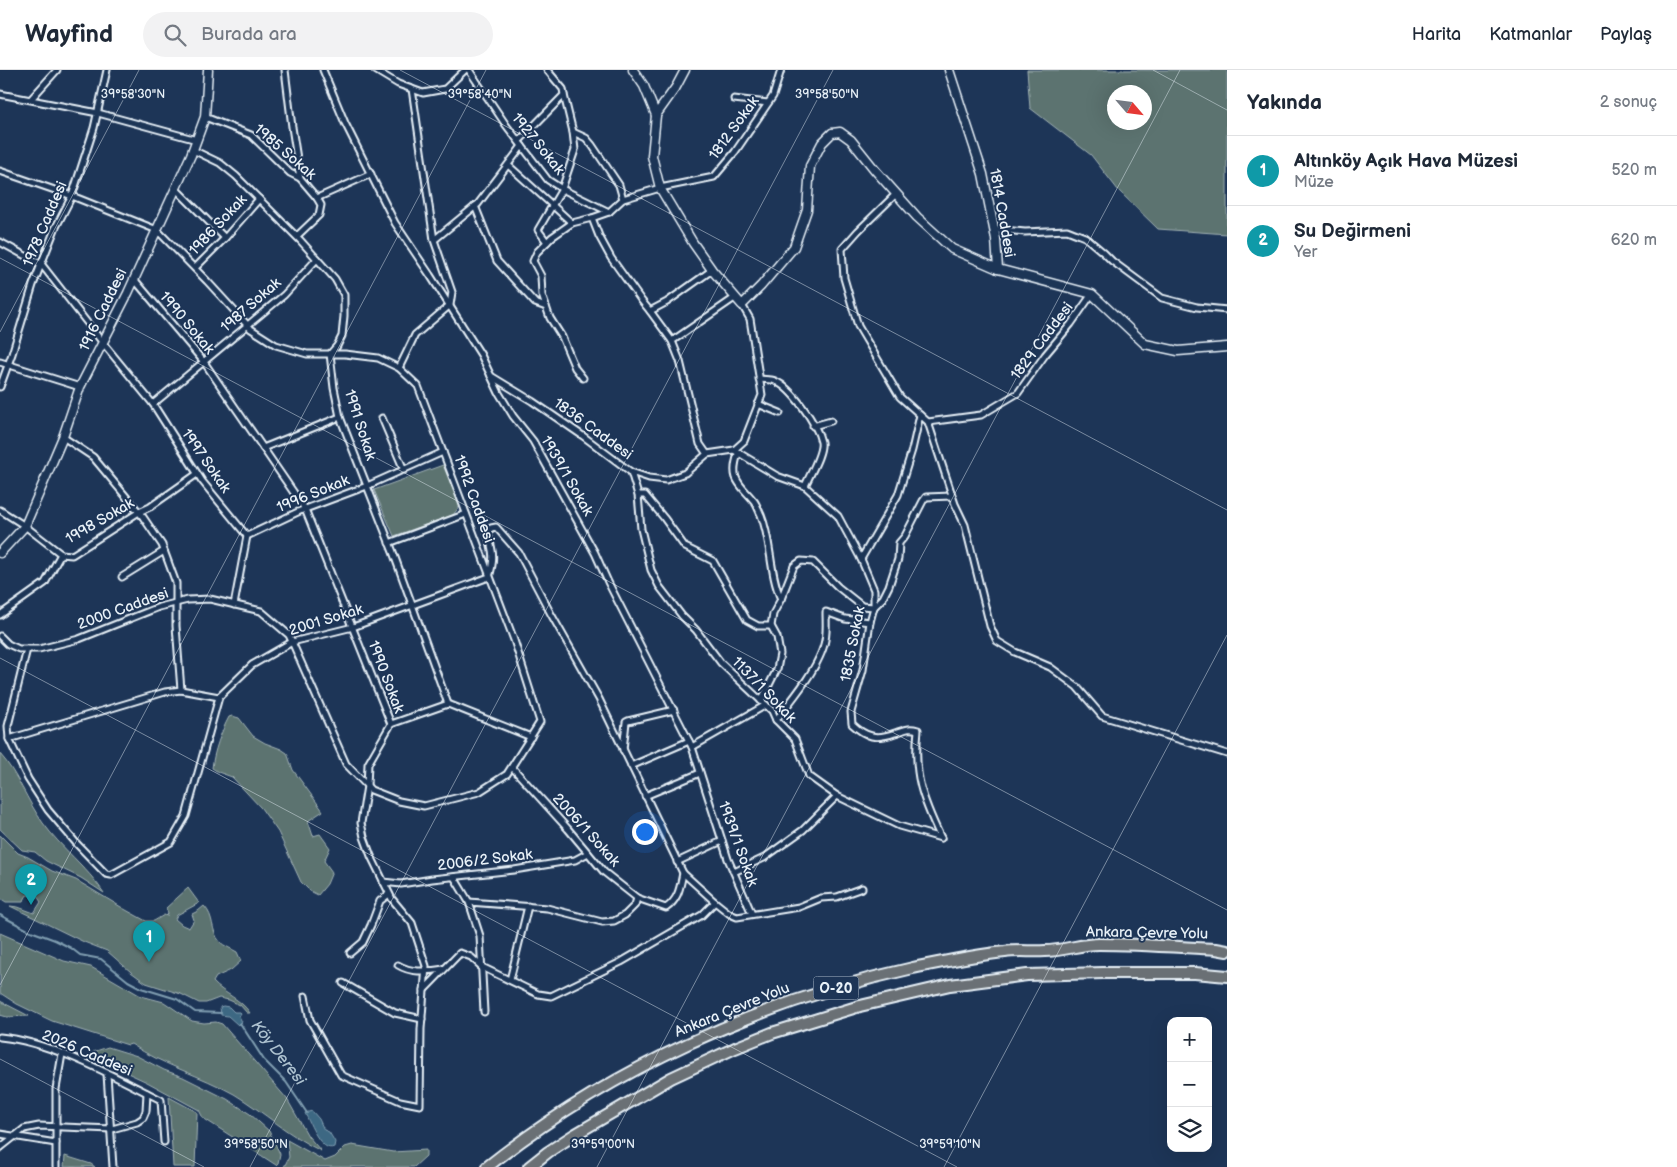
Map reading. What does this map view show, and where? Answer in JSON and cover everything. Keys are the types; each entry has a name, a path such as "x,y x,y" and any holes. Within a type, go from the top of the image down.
{"highway":[{"name":"Ankara Çevre Yolu","path":"487,1167 553,1118 655,1059 762,1011 817,993 876,976 951,960 1006,952 1046,951 1097,944 1227,951"},
{"name":"O-20","path":"529,1167 574,1135 671,1078 772,1033 860,1006 950,985 1027,975 1103,972 1195,972 1227,976"}],"street":[{"path":"31,99 58,70"},
{"name":"1978 Caddesi","path":"0,387 33,285 72,196 94,128 107,70"},
{"name":"1916 Caddesi","path":"0,553 25,526 63,438 80,387 134,279 193,150 205,117 208,70"},
{"path":"286,70 300,178"},
{"name":"1939/1 Sokak","path":"322,70 345,123 395,223 481,354 508,408 533,441 595,552 608,582 691,744 722,841 752,914"},
{"path":"379,71 398,84 423,93 445,89 467,70"},
{"name":"1927 Sokak","path":"467,70 548,180 562,189 610,212"},
{"path":"547,70 563,89 573,132 575,150 562,189 538,230 547,242"},
{"path":"633,70 644,86 656,115 652,156 660,188 693,243 712,270 736,297 750,319 762,395 744,441 736,452 735,472 738,484 756,503 766,527 776,589 781,599"},
{"path":"656,115 676,87 685,70"},
{"name":"1812 Sokak","path":"660,188 714,177 735,152 773,96 781,70"},
{"name":"1814 Caddesi","path":"949,70 983,174 994,229 998,269 1092,294"},
{"path":"399,368 415,335 450,305 452,292 434,240 412,89"},
{"path":"0,94 98,113 197,140"},
{"path":"434,240 474,206 508,165 521,144 564,95"},
{"path":"734,99 768,102"},
{"name":"1985 Sokak","path":"205,117 251,135 290,173 300,178 317,198"},
{"path":"573,132 586,138 592,145 620,186 623,198"},
{"path":"742,305 794,247 807,210 810,166 822,143 832,133 840,132 851,140 896,194 952,249 998,269"},
{"path":"193,150 220,163 236,176 297,236 335,279 344,295 344,316 342,336 330,354"},
{"path":"508,165 572,223"},
{"path":"0,171 72,196 157,230"},
{"path":"297,236 319,215 320,205 317,198 371,174"},
{"path":"583,378 575,368 562,337 546,308 542,295 541,276 533,261 536,252 572,223 610,212 623,198 660,188"},
{"path":"176,189 225,238"},
{"path":"896,194 842,249 844,278 858,326 900,397 928,422 952,496 965,525 990,626 997,641 1015,652 1050,667 1077,688 1102,716 1227,754"},
{"name":"1986 Sokak","path":"195,268 225,238 259,199"},
{"path":"474,206 497,261 536,303 546,308"},
{"path":"592,218 611,258 640,300 672,340 680,361 700,444 707,454 736,452"},
{"path":"994,229 1025,232 1067,230 1085,237 1112,261 1162,298 1197,306 1227,310"},
{"name":"1992 Caddesi","path":"157,230 248,325 276,345 307,354 345,354 378,358 399,368 418,386 443,452 514,640 540,722 507,774 479,792 424,806 399,802 371,790 367,786"},
{"path":"0,242 42,265"},
{"name":"1987 Sokak","path":"153,404 284,296 317,259"},
{"name":"1997 Sokak","path":"42,265 102,343 153,404 197,474 247,536"},
{"path":"650,311 667,302 712,270"},
{"name":"1990 Sokak","path":"134,279 204,362 305,509 391,724 368,764 367,786 361,823 364,837 389,894 412,923 426,966 422,1019 420,1105 400,1101 342,1075 310,1020 305,996"},
{"path":"1092,294 1145,344 1178,351 1227,348"},
{"name":"1829 Caddesi","path":"928,422 981,415 1018,393 1045,356 1072,324 1092,294"},
{"path":"672,340 736,297"},
{"name":"1991 Sokak","path":"330,354 340,417 448,704"},
{"path":"0,362 80,387"},
{"name":"1836 Caddesi","path":"491,376 569,426 631,472 649,478 666,480 685,473 707,454"},
{"path":"759,379 774,381 792,394 807,414 821,443 820,453 805,486"},
{"path":"758,404 780,413"},
{"path":"861,559 898,495 912,450 920,415"},
{"path":"263,448 340,417"},
{"path":"382,418 404,470"},
{"path":"813,426 831,421"},
{"path":"63,438 93,457 139,512 162,545 176,583 181,690"},
{"name":"1996 Sokak","path":"247,536 305,509 367,486 443,452"},
{"name":"1835 Sokak","path":"736,452 777,476 805,486 838,516 861,559 874,590 874,607 863,670 851,712 852,724 863,734 880,738 908,727 918,730 916,746 918,780 926,807 941,838"},
{"name":"1137/1 Sokak","path":"631,472 638,495 641,529 651,570 659,586 721,663 766,705 776,720 795,739 809,776 838,796 899,826 941,838"},
{"name":"1998 Sokak","path":"0,616 45,583 61,554 72,555 139,512 150,507 197,474"},
{"path":"638,495 644,495 685,547 713,561 747,620 758,626 771,626"},
{"path":"761,701 777,669 780,654 777,637 771,626 773,614 794,566 801,560 814,562 838,587 862,606 874,607 883,598 889,586 898,559 900,543 923,501 926,497 952,496"},
{"path":"0,510 25,526 61,554"},
{"path":"389,543 466,514"},
{"path":"489,576 494,561 488,534 491,528 496,527 520,553 550,614 599,698 683,873 715,902 733,916 799,907 821,898 837,897 862,888"},
{"path":"234,605 247,536"},
{"path":"122,577 164,551"},
{"name":"2001 Sokak","path":"219,697 252,666 292,642 353,627 489,576"},
{"name":"2000 Caddesi","path":"0,636 8,644 19,649 39,650 79,639 176,602 210,599 260,612 289,635 346,764 367,786"},
{"path":"776,720 794,697 819,658 826,640 826,612 845,619 870,622"},
{"path":"10,740 165,692 181,690 219,697 186,816 171,842 111,875 106,874 48,810 28,779 10,740 8,726 27,649"},
{"path":"391,724 448,704 531,737"},
{"path":"631,766 691,744 766,705"},
{"path":"623,750 626,722 674,710"},
{"name":"2006/1 Sokak","path":"512,767 604,872 638,898 666,908 673,903 679,894 683,873"},
{"path":"645,796 700,773"},
{"path":"734,872 764,858 802,830 838,796"},
{"path":"677,862 722,841"},
{"name":"2006/2 Sokak","path":"384,882 401,884 514,870 575,860 588,853"},
{"path":"454,876 469,902 480,936 484,1012"},
{"path":"350,953 363,942 380,901 389,894"},
{"path":"469,902 547,908 602,922 614,921 625,915 636,905 638,898"},
{"path":"424,990 460,952 471,957 482,967 538,994 551,996 621,962 702,915 715,902"},
{"path":"510,980 528,906"},
{"path":"398,966 416,972 444,969"},
{"path":"344,983 395,1012 422,1019"},
{"name":"2026 Caddesi","path":"0,1037 14,1038 52,1048 161,1100 164,1142"},
{"path":"56,1167 56,1089 62,1054"},
{"path":"107,1074 113,1167"},
{"path":"0,1148 24,1129 39,1126 112,1129 137,1122 143,1118 146,1110 147,1093"},
{"path":"0,1134 56,1143"}],"green space":[{"path":"1027,70 1227,70 1227,234 1158,229 1118,190 1091,155 1030,108"},
{"path":"443,465 460,506 453,515 394,536 374,490"},
{"path":"229,717 239,718 253,736 287,753 293,770 323,811 308,821 313,836 320,834 330,848 324,861 332,872 327,884 318,895 310,891 301,882 278,832 261,808 232,777 212,768 221,735"},
{"path":"0,754 12,770 43,823 104,893 81,878 46,861 35,852 22,850 0,829"},
{"path":"0,835 18,853 52,871 76,880 146,921 154,921 164,915 167,916 166,908 188,888 199,903 177,915 175,919 189,928 194,920 192,914 204,906 210,915 215,933 220,942 237,952 241,961 231,970 216,977 213,982 242,1004 250,1013 247,1013 240,1005 229,1000 219,998 206,1003 199,1003 181,994 146,983 107,951 84,942 10,906 34,913 41,902 37,896 27,895 23,902 6,902 0,898"},
{"path":"0,933 64,961 91,967 141,996 164,1002 192,1021 222,1024 287,1099 308,1136 321,1151 221,1087 156,1058 131,1044 128,1045 52,1021 17,1004 0,993"},
{"path":"0,1001 29,1016 7,1017 0,1015"},
{"path":"108,1047 137,1056 164,1070 183,1077 227,1099 250,1114 269,1131 280,1154 278,1163 276,1165 203,1118 199,1110 147,1082 106,1063 93,1052"},
{"path":"169,1097 197,1112 195,1167 173,1167"},
{"path":"287,1140 325,1161 335,1157 345,1147 352,1145 393,1152 426,1150 426,1156 414,1167 284,1167 289,1157"},
{"path":"65,1156 91,1164 95,1167 64,1167"}],"water":[{"path":"220,1007 229,1007 234,1012 240,1012 239,1016 242,1022 238,1025 228,1016 221,1015"},
{"path":"312,1111 319,1119 324,1130 329,1132 335,1142 334,1147 329,1148 325,1146 316,1136 305,1113"}],"waterway":[{"name":"Köy Deresi","path":"0,915 28,930 55,940 80,955 101,959 128,981 141,988 177,999 195,1012 221,1013"},
{"name":"Köy Deresi","path":"240,1023 264,1060 286,1082 307,1113"}],"place":[{"name":"Su Değirmeni","path":"31,905"},
{"name":"Altınköy Açık Hava Müzesi","path":"149,962"}]}
